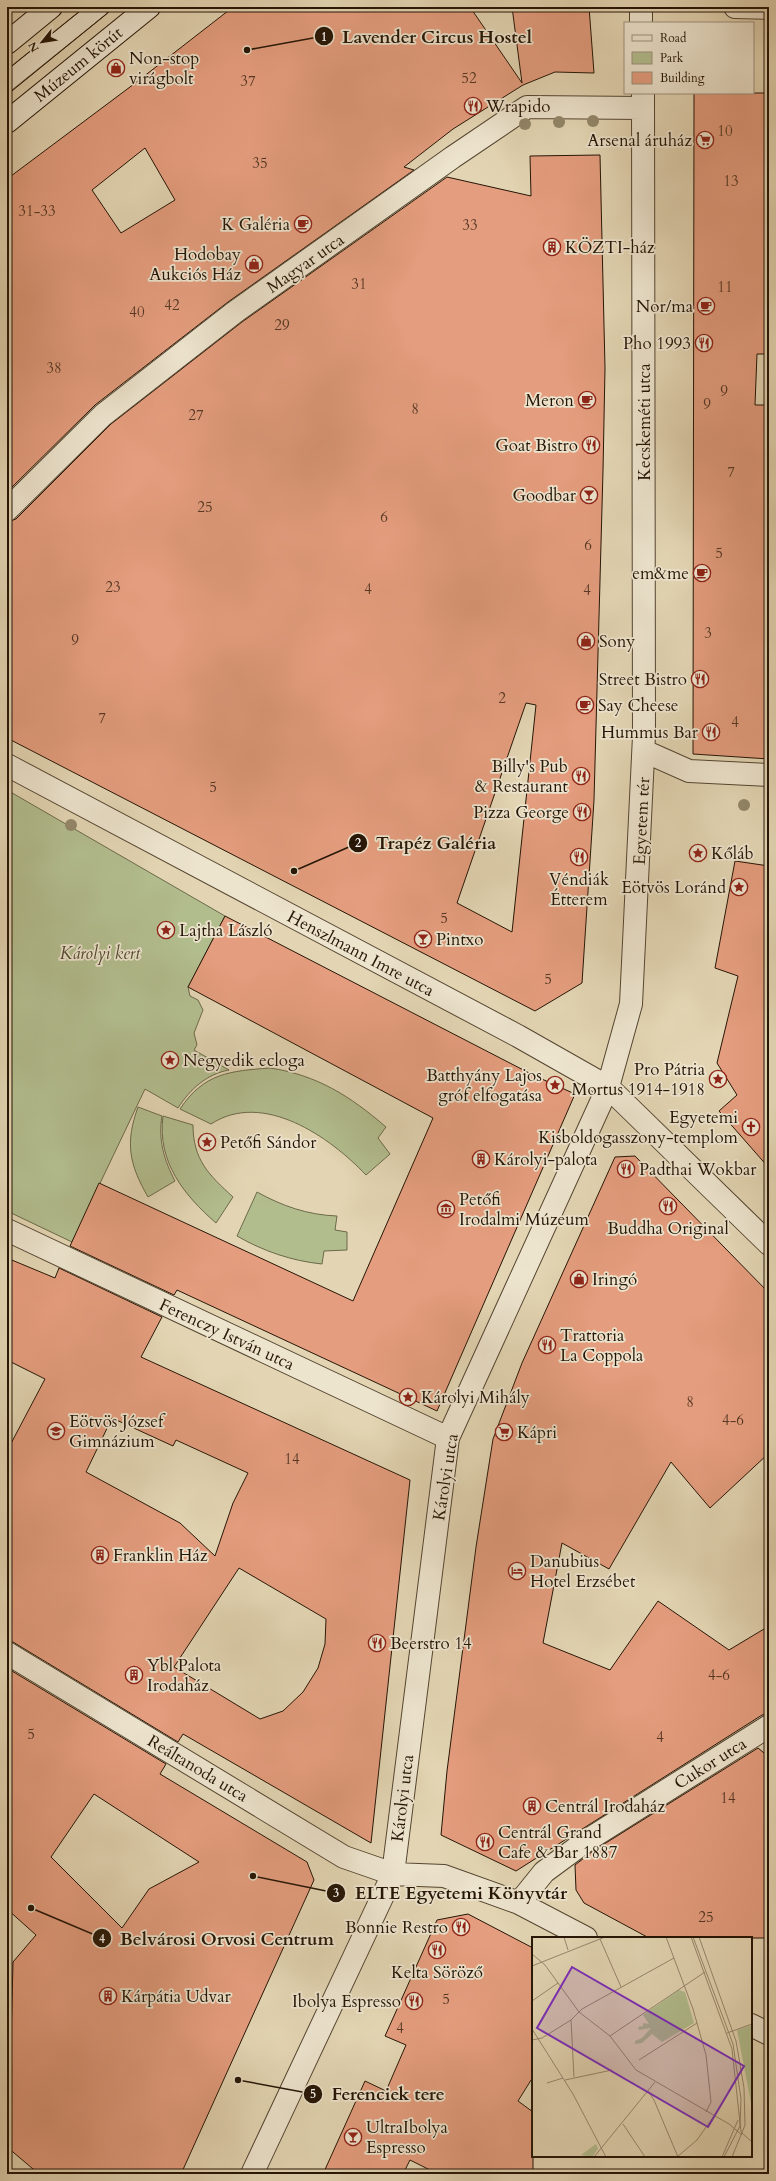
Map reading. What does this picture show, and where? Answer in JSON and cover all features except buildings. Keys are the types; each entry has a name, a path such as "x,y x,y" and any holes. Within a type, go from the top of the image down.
{"street":[{"path":"7,43 51,7"},
{"name":"Múzeum körút","path":"7,122 149,7"},
{"path":"641,7 641,22"},
{"path":"735,7 769,8"},
{"name":"Magyar utca","path":"7,510 103,415 235,312 452,157 527,107 643,101"},
{"name":"Kecskeméti utca","path":"643,101 644,752"},
{"name":"Egyetem tér","path":"608,1087 631,1004 644,752 689,771 769,775"},
{"name":"Henszlmann Imre utca","path":"7,765 518,1036 608,1087 766,1241"},
{"name":"Károlyi utca","path":"252,2174 393,1874 448,1438 608,1087"},
{"name":"Ferenczy István utca","path":"7,1230 448,1438"},
{"name":"Reáltanoda utca","path":"7,1653 344,1857 393,1874 444,1876 519,1903 584,1937"},
{"name":"Cukor utca","path":"519,1903 544,1872 586,1841 765,1734"},
{"path":"752,2026 769,2034"}],"lane":[{"name":"Múzeum körút","path":"7,82 100,7"}],"green space":[{"name":"Károlyi kert","path":"7,790 225,916 188,987 190,996 198,1000 203,1010 194,1033 197,1045 194,1050 229,1070 213,1075 200,1083 178,1108 145,1089 72,1242 7,1211"},
{"path":"270,1068 303,1076 332,1088 373,1116 386,1127 378,1138 390,1154 366,1175 334,1146 315,1133 294,1122 273,1115 252,1112 231,1115 211,1124 180,1109 189,1097 208,1081 230,1073"},
{"path":"138,1107 162,1116 161,1142 165,1158 175,1181 148,1197 133,1164 131,1153 131,1132"},
{"path":"163,1116 193,1125 196,1148 204,1166 233,1197 216,1223 193,1201 175,1176 164,1148 162,1133"},
{"path":"257,1192 276,1202 306,1212 337,1216 335,1230 347,1232 347,1250 324,1251 322,1264 311,1263 278,1254 237,1236"}],"tram line":[{"path":"7,70 85,7"},
{"path":"7,95 115,7"}],"place":[{"name":"Lavender Circus Hostel","path":"247,50"},
{"name":"Non-stop virágbolt","path":"116,68"},
{"name":"Wrapido","path":"473,106"},
{"name":"Arsenal áruház","path":"705,140"},
{"name":"K Galéria","path":"303,224"},
{"name":"KÖZTI-ház","path":"552,247"},
{"name":"Hodobay Aukciós Ház","path":"254,264"},
{"name":"Nor/ma","path":"706,306"},
{"name":"Pho 1993","path":"704,343"},
{"name":"Meron","path":"587,400"},
{"name":"Goat Bistro","path":"591,445"},
{"name":"Goodbar","path":"589,495"},
{"name":"em&me","path":"702,573"},
{"name":"Sony","path":"586,641"},
{"name":"Street Bistro","path":"700,679"},
{"name":"Say Cheese","path":"585,705"},
{"name":"Hummus Bar","path":"711,732"},
{"name":"Billy's Pub & Restaurant","path":"581,776"},
{"name":"Pizza George","path":"582,812"},
{"name":"Kőláb","path":"698,853"},
{"name":"Véndiák Étterem","path":"579,857"},
{"name":"Trapéz Galéria","path":"294,871"},
{"name":"Eötvös Loránd","path":"739,887"},
{"name":"Lajtha László","path":"166,930"},
{"name":"Pintxo","path":"423,939"},
{"name":"Negyedik ecloga","path":"170,1060"},
{"name":"Pro Pátria Mortus 1914-1918","path":"718,1079"},
{"name":"Batthyány Lajos gróf elfogatása","path":"555,1085"},
{"name":"Egyetemi Kisboldogasszony-templom","path":"751,1127"},
{"name":"Petőfi Sándor","path":"207,1142"},
{"name":"Károlyi-palota","path":"481,1159"},
{"name":"Padthai Wokbar","path":"626,1169"},
{"name":"Buddha Original","path":"668,1206"},
{"name":"Petőfi Irodalmi Múzeum","path":"446,1209"},
{"name":"Iringó","path":"579,1279"},
{"name":"Trattoria La Coppola","path":"547,1345"},
{"name":"Károlyi Mihály","path":"408,1397"},
{"name":"Eötvös József Gimnázium","path":"56,1431"},
{"name":"Kápri","path":"504,1432"},
{"name":"Franklin Ház","path":"100,1555"},
{"name":"Danubius Hotel Erzsébet","path":"517,1571"},
{"name":"Beerstro 14","path":"377,1643"},
{"name":"Ybl Palota Irodaház","path":"134,1675"},
{"name":"Centrál Irodaház","path":"532,1806"},
{"name":"Centrál Grand Cafe & Bar 1887","path":"485,1842"},
{"name":"ELTE Egyetemi Könyvtár","path":"253,1876"},
{"name":"Belvárosi Orvosi Centrum","path":"31,1908"},
{"name":"Bonnie Restro","path":"461,1927"},
{"name":"Kelta Söröző","path":"437,1950"},
{"name":"Kárpátia Udvar","path":"108,1996"},
{"name":"Ibolya Espresso","path":"414,2001"},
{"name":"Ferenciek tere","path":"238,2080"},
{"name":"UltraIbolya Espresso","path":"353,2137"}]}
